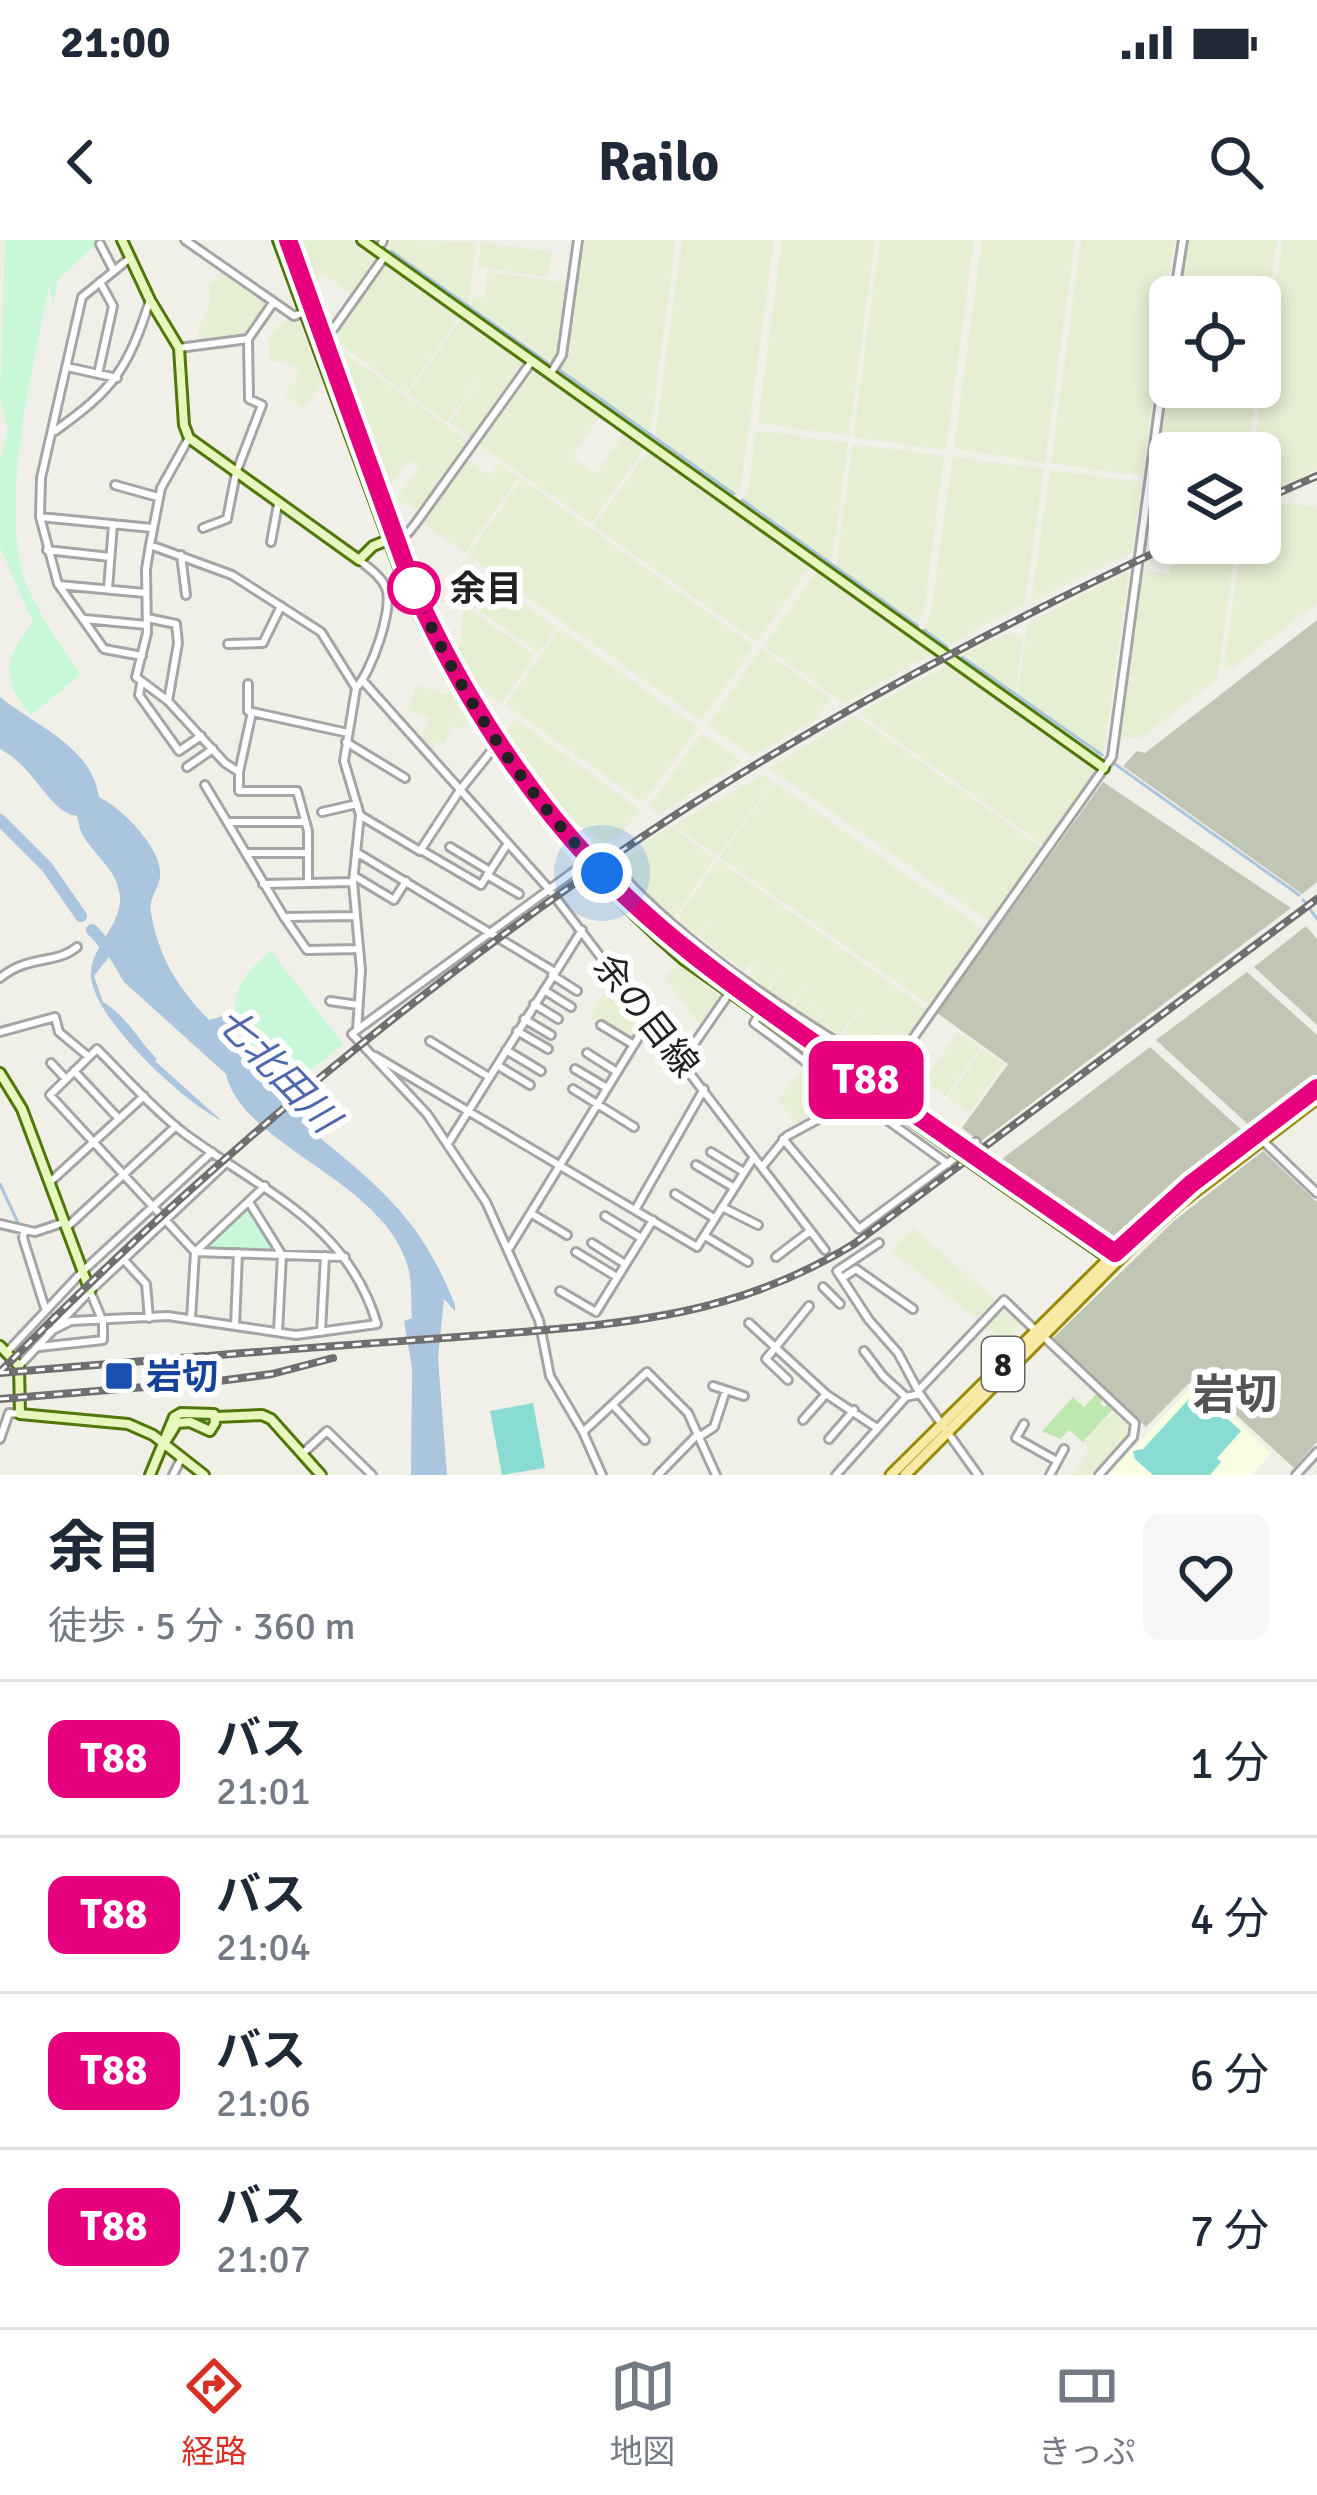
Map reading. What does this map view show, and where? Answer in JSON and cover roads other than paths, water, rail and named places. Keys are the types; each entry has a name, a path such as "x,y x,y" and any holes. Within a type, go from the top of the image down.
{"main road":[{"path":"122,240 150,301 179,348 189,438 359,560 373,546 392,538"},
{"path":"278,240 431,642 493,749 584,864 650,930 730,992 1114,1258"},
{"path":"288,240 392,538 437,640 497,741 590,860 688,953 957,1149"},
{"path":"362,240 382,246 532,361 1104,768"},
{"path":"0,1073 22,1108 90,1292"},
{"name":"8","path":"1258,1138 1317,1088"},
{"name":"8","path":"891,1475 945,1428 1191,1184 1317,1098"},
{"path":"3,1349 19,1366 20,1412 128,1424 204,1475"},
{"path":"150,1475 174,1417 205,1411 216,1417 262,1415 271,1419 321,1475"},
{"path":"164,1444 176,1423 190,1422 210,1431 216,1417"},
{"name":"8","path":"904,1475 945,1428"}],"street":[{"path":"185,240 294,316 305,312"},
{"path":"551,373 562,355 578,240"},
{"path":"1177,276 1183,240"},
{"path":"100,244 114,271"},
{"path":"323,336 334,328 382,246"},
{"path":"130,258 82,297 41,478 40,517 58,584 82,619 108,653 142,656"},
{"path":"98,374 113,306 100,282"},
{"path":"52,433 90,406 117,378 133,354 150,301"},
{"path":"203,529 227,519 236,473 262,405 249,399 248,339 273,302"},
{"path":"179,348 248,339"},
{"path":"392,538 408,533 416,524 532,361"},
{"path":"66,367 117,378"},
{"path":"878,1080 1114,751 1159,408"},
{"path":"189,438 158,497 150,545 147,621 136,677 168,701 239,772"},
{"path":"115,485 158,497"},
{"path":"271,542 278,504"},
{"path":"40,517 152,528"},
{"path":"108,590 113,524"},
{"name":"余の目線","path":"150,545 232,575 326,637 360,684 548,889 825,1250"},
{"path":"47,550 110,557"},
{"path":"181,555 186,595"},
{"path":"357,1030 361,970 353,879 360,815 345,771 347,737 388,601 378,575 359,560"},
{"path":"58,584 146,593"},
{"path":"228,644 263,643 280,606"},
{"path":"82,619 176,624 178,643 168,701"},
{"path":"141,684 139,695 179,752 201,736"},
{"path":"248,684 247,709 251,712 347,737 405,778"},
{"path":"251,712 239,790 297,791 306,822 308,883"},
{"path":"188,766 213,749"},
{"path":"421,850 493,749"},
{"path":"205,785 308,950 358,949"},
{"path":"322,812 357,804"},
{"path":"360,815 481,886 508,843"},
{"path":"230,822 306,822"},
{"path":"449,847 519,894"},
{"path":"356,852 577,991"},
{"path":"247,853 308,853"},
{"path":"616,863 627,881 718,959 795,1015 887,1072"},
{"path":"584,864 352,1034 449,1142 486,1202 539,1320 550,1376 602,1475"},
{"path":"263,884 353,879 394,900 406,881"},
{"path":"284,917 353,916"},
{"path":"449,1142 579,932"},
{"path":"0,978 23,962 68,955 77,947"},
{"path":"543,989 571,1007"},
{"path":"683,1060 730,992"},
{"path":"330,1000 358,1005"},
{"path":"534,1004 558,1018"},
{"path":"760,1013 754,1023 845,1095 848,1104"},
{"path":"0,1032 55,1017 59,1032 89,1057"},
{"path":"524,1019 551,1035"},
{"path":"508,1250 650,1023"},
{"path":"601,1025 634,1045"},
{"path":"517,1031 548,1049"},
{"path":"430,1041 489,1077"},
{"path":"49,1333 71,1321 149,1318 278,1332 377,1324 367,1290 345,1257 323,1232 176,1126 97,1049 50,1095 195,1252 345,1257"},
{"path":"506,1050 541,1071"},
{"path":"587,1053 617,1072"},
{"path":"372,1057 384,1058 697,1247 752,1158"},
{"path":"51,1064 66,1079"},
{"path":"496,1065 530,1085"},
{"path":"575,1069 607,1088"},
{"path":"74,1071 119,1119"},
{"path":"573,1089 634,1127"},
{"path":"635,1210 703,1092"},
{"path":"50,1182 144,1096"},
{"path":"762,1167 783,1139 859,1097 948,1164"},
{"path":"0,1224 35,1232 66,1224 176,1126"},
{"path":"1258,1138 1317,1193"},
{"path":"783,1139 860,1229 976,1142"},
{"path":"3,1349 212,1152"},
{"path":"711,1152 742,1172"},
{"path":"19,1366 227,1162"},
{"path":"697,1165 733,1187"},
{"path":"191,1319 195,1252 265,1186"},
{"path":"675,1195 714,1218"},
{"path":"249,1202 282,1255 278,1332"},
{"path":"721,1206 758,1225"},
{"path":"532,1214 567,1235"},
{"path":"605,1216 641,1238"},
{"path":"560,1291 596,1312 652,1220"},
{"path":"24,1231 22,1238 46,1310"},
{"path":"776,1257 810,1231"},
{"path":"704,1235 748,1262"},
{"path":"592,1243 625,1264"},
{"path":"879,1244 837,1271 978,1475"},
{"path":"576,1252 617,1277"},
{"path":"235,1326 238,1253"},
{"path":"321,1332 326,1256"},
{"path":"124,1260 146,1284 149,1318"},
{"path":"832,1297 856,1269 914,1309"},
{"path":"824,1287 840,1304"},
{"path":"36,1347 104,1340 103,1322 90,1292"},
{"path":"836,1475 906,1396 919,1393 1004,1300 1135,1423 1133,1437 1099,1475"},
{"path":"788,1380 766,1359 809,1306"},
{"path":"749,1323 826,1394 877,1428"},
{"path":"864,1351 906,1396"},
{"path":"583,1432 646,1372 684,1408 716,1475"},
{"path":"713,1386 745,1396"},
{"path":"658,1475 713,1427 726,1390"},
{"path":"803,1420 826,1394"},
{"path":"613,1406 645,1440"},
{"path":"0,1410 20,1412"},
{"path":"829,1439 854,1410"},
{"path":"0,1439 9,1413 20,1412"},
{"path":"1024,1424 1016,1438 1057,1461"},
{"path":"302,1454 328,1430 372,1475"},
{"path":"1050,1475 1064,1449"},
{"path":"1296,1475 1317,1452"},
{"path":"172,1475 181,1459"}],"waterway":[{"path":"391,251 548,363"},
{"path":"558,369 734,494"},
{"path":"742,500 918,626"},
{"path":"924,630 947,647"},
{"path":"962,657 1102,755"},
{"path":"1112,762 1299,895"},
{"path":"0,820 47,867 81,916"},
{"path":"1310,909 1317,919"},
{"path":"92,930 112,952"},
{"path":"0,1184 19,1225"},
{"path":"27,1239 47,1303"},
{"path":"51,1312 54,1319"}],"railway":[{"path":"1281,492 1317,476"},
{"path":"0,1372 228,1156 389,1022 556,897 706,795 836,717 1149,556"},
{"path":"209,1356 629,1321 764,1288 854,1244 1317,899"},
{"path":"0,1373 204,1356"},
{"path":"211,1382 272,1374 333,1358"},
{"path":"0,1399 206,1382"}],"place":[{"name":"余目","path":"414,588"},
{"name":"岩切","path":"119,1376"}],"district":[{"name":"岩切","path":"1235,1394"}],"water label":[{"name":"七北田川","path":"278,1069"}]}
